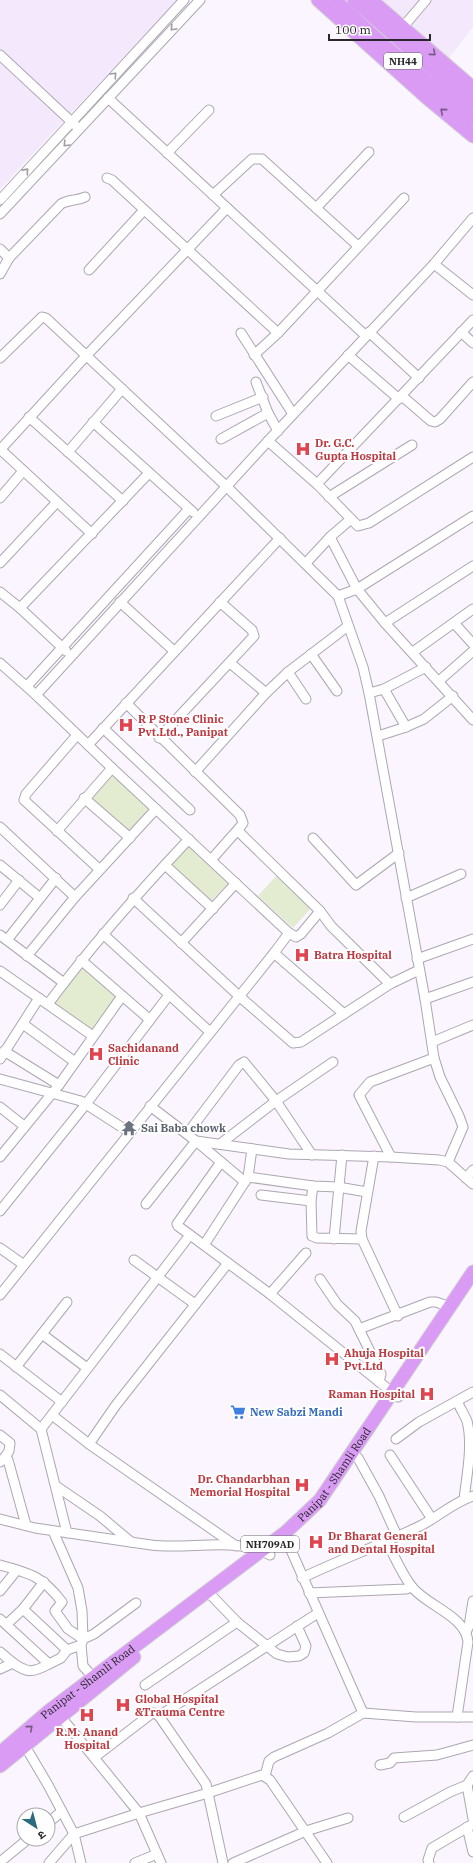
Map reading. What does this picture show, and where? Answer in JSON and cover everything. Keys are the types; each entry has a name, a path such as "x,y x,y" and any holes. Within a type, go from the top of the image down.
{"highway":[{"path":"318,0 472,132"},
{"name":"NH44","path":"336,0 377,39 473,120"},
{"name":"NH44","path":"354,0 473,104"},
{"path":"371,0 473,88"},
{"name":"Panipat - Shamli Road","path":"396,1395 473,1272"},
{"name":"Panipat - Shamli Road","path":"266,1553 287,1541 327,1504 355,1456 473,1285"},
{"name":"Panipat - Shamli Road","path":"0,1754 140,1652 266,1553 320,1500 355,1456"},
{"name":"Panipat - Shamli Road","path":"0,1766 25,1746 57,1712 94,1677 211,1595"}],"street":[{"path":"0,200 184,0"},
{"path":"0,214 200,0"},
{"path":"403,28 426,0"},
{"path":"0,55 79,129"},
{"path":"108,98 316,291 419,378"},
{"path":"167,153 209,110"},
{"path":"316,208 369,152"},
{"path":"214,195 252,159 262,159 358,246"},
{"path":"107,178 112,180 186,250 278,333"},
{"path":"0,274 9,258 61,204 66,201 80,200 85,197"},
{"path":"254,355 278,333 404,198"},
{"path":"92,534 0,450 29,417 226,208"},
{"path":"89,270 144,210"},
{"path":"36,694 226,486 434,264 473,219"},
{"path":"0,249 9,258"},
{"path":"434,264 473,295"},
{"path":"0,358 44,317 226,486 338,596 363,666 378,736 425,999 434,1058 440,1077 460,1116 463,1127 448,1162"},
{"path":"317,484 401,398 473,320"},
{"path":"461,332 473,343"},
{"path":"240,333 293,414"},
{"path":"348,355 431,422 435,422 440,419 473,382"},
{"path":"256,382 268,413 278,431"},
{"path":"68,452 122,389"},
{"path":"216,416 263,397"},
{"path":"221,439 268,413"},
{"path":"29,417 123,501"},
{"path":"93,422 198,517"},
{"path":"268,441 317,484 358,526 365,525 473,457"},
{"path":"329,497 412,444"},
{"path":"0,498 23,471"},
{"path":"20,608 150,473"},
{"path":"0,563 57,502"},
{"path":"27,686 189,509"},
{"path":"338,596 357,588 473,516"},
{"path":"306,563 351,519"},
{"path":"88,745 280,538"},
{"path":"330,538 357,588 385,623 413,652 473,720"},
{"path":"385,623 473,566"},
{"path":"0,592 20,608 71,656"},
{"path":"120,602 174,651"},
{"path":"160,738 255,634 220,602"},
{"path":"413,652 473,609"},
{"path":"454,623 473,644"},
{"path":"195,772 266,693 288,672 348,626"},
{"path":"439,681 473,651"},
{"path":"311,654 337,691"},
{"path":"0,663 36,694 112,768 289,932 296,937 301,934 320,911"},
{"path":"230,663 266,693"},
{"path":"369,693 384,689 426,667"},
{"path":"288,672 306,699"},
{"path":"384,689 406,727"},
{"path":"378,736 406,727 424,719 452,696"},
{"path":"126,703 240,815 243,823 238,831 211,860"},
{"path":"103,728 190,810"},
{"path":"77,735 24,798 26,804 99,870"},
{"path":"57,831 84,798 112,768"},
{"path":"84,798 130,838"},
{"path":"27,956 75,896 156,808"},
{"path":"0,827 75,896"},
{"path":"238,831 320,911 331,926 390,984"},
{"path":"313,838 356,884 399,853"},
{"path":"48,1004 81,960 103,934 189,839"},
{"path":"0,865 40,898"},
{"path":"164,865 213,909"},
{"path":"406,898 461,874"},
{"path":"56,878 40,898 3,938 64,983"},
{"path":"0,905 19,880"},
{"path":"181,943 236,884"},
{"path":"134,898 239,996 293,1043 301,1042 390,984 419,970"},
{"path":"0,1295 129,1132 274,953 289,932"},
{"path":"103,934 210,1032"},
{"path":"417,959 473,939"},
{"path":"274,953 344,1014"},
{"path":"81,960 149,1019"},
{"path":"0,971 93,1036"},
{"path":"425,999 473,982"},
{"path":"0,1211 86,1104 149,1019 169,995"},
{"path":"1,1152 58,1085 122,996"},
{"path":"40,998 2,1055 58,1085"},
{"path":"22,1024 75,1062"},
{"path":"432,1042 473,1025"},
{"path":"391,1157 359,1095 370,1082 434,1058"},
{"path":"187,1134 243,1062 245,1062 276,1101 312,1155"},
{"path":"220,1144 276,1101 333,1062"},
{"path":"0,1079 51,1094 76,1099 129,1132"},
{"path":"150,1106 221,1162 247,1179 338,1187 367,1192"},
{"path":"0,1107 24,1126"},
{"path":"196,1141 289,1154 374,1156 448,1162 470,1181 473,1170"},
{"path":"146,1204 196,1141"},
{"path":"204,1245 247,1179 252,1149"},
{"path":"334,1239 342,1155"},
{"path":"374,1156 361,1230 362,1239 398,1316"},
{"path":"221,1162 177,1224 270,1294 396,1395"},
{"path":"313,1186 311,1201 311,1235 314,1238 362,1239"},
{"path":"261,1195 311,1201"},
{"path":"41,1429 190,1235"},
{"path":"0,1248 24,1265"},
{"path":"270,1294 306,1252"},
{"path":"134,1260 195,1304"},
{"path":"89,1444 116,1405 228,1263"},
{"path":"320,1279 338,1304 352,1316 360,1328 381,1374 379,1382"},
{"path":"16,1367 67,1302"},
{"path":"360,1328 398,1316 433,1302 450,1307"},
{"path":"42,1334 87,1368"},
{"path":"0,1354 62,1402"},
{"path":"396,1439 420,1422 473,1392"},
{"path":"0,1395 41,1429 67,1533"},
{"path":"302,1578 397,1536 432,1519 469,1498 470,1440 467,1422 457,1402"},
{"path":"52,1415 89,1444 236,1546"},
{"path":"0,1435 10,1443 9,1451 3,1460 8,1460 26,1525"},
{"path":"390,1455 432,1519"},
{"path":"355,1456 379,1496 397,1536"},
{"path":"56,1486 100,1516 131,1542"},
{"path":"1,1521 53,1531 163,1547 236,1546 266,1553"},
{"path":"53,1531 78,1588 83,1666 94,1677"},
{"path":"386,1540 412,1587 425,1599 459,1623 466,1632 468,1642 457,1717"},
{"path":"287,1541 302,1578 363,1713"},
{"path":"0,1565 39,1578 44,1582 62,1602 55,1612 68,1629 82,1642"},
{"path":"0,1591 17,1570"},
{"path":"44,1582 23,1609 3,1622 49,1664"},
{"path":"309,1593 406,1589 412,1587"},
{"path":"211,1595 236,1622 281,1656 303,1654 306,1646 297,1626"},
{"path":"466,1632 469,1626 473,1601"},
{"path":"0,1652 22,1669 35,1671 61,1658 67,1650 94,1634 136,1603"},
{"path":"23,1609 67,1650"},
{"path":"159,1716 318,1613"},
{"path":"145,1685 236,1622"},
{"path":"0,1669 13,1663"},
{"path":"57,1712 139,1813 161,1863"},
{"path":"95,1757 151,1714 153,1713 159,1716 205,1782 223,1863"},
{"path":"264,1776 269,1761 274,1756 328,1733 363,1713 416,1717 473,1718"},
{"path":"380,1765 390,1763 394,1758 437,1755 473,1744"},
{"path":"25,1746 74,1834 81,1863"},
{"path":"48,1863 74,1834 259,1776 264,1776 270,1780 327,1863"},
{"path":"404,1817 450,1792 467,1785 473,1776"},
{"path":"467,1785 473,1819"},
{"path":"56,1816 61,1812"},
{"path":"233,1863 306,1831 348,1818"},
{"path":"429,1863 428,1860 432,1848 470,1826 473,1852"},
{"path":"0,1862 18,1847"},
{"path":"135,1863 157,1854"}],"shaded area":[{"path":"0,0 177,0 0,189"},
{"path":"375,0 473,0 473,27 445,63"}],"green space":[{"path":"111,773 150,808 128,832 90,797"},
{"path":"188,845 229,882 211,901 170,864"},
{"path":"277,875 312,907 293,928 258,896"},
{"path":"82,968 118,996 90,1031 54,1003"}],"place":[{"name":"Dr. G.C. Gupta Hospital","path":"303,449"},
{"name":"R P Stone Clinic Pvt.Ltd., Panipat","path":"126,725"},
{"name":"Batra Hospital","path":"302,955"},
{"name":"Sachidanand Clinic","path":"96,1054"},
{"name":"Sai Baba chowk","path":"129,1128"},
{"name":"Ahuja Hospital Pvt.Ltd","path":"332,1359"},
{"name":"Raman Hospital","path":"427,1394"},
{"name":"New Sabzi Mandi","path":"238,1412"},
{"name":"Dr. Chandarbhan Memorial Hospital","path":"302,1485"},
{"name":"Dr Bharat General and Dental Hospital","path":"316,1542"},
{"name":"Global Hospital &Trauma Centre","path":"123,1705"},
{"name":"R.M. Anand Hospital","path":"87,1715"}]}
